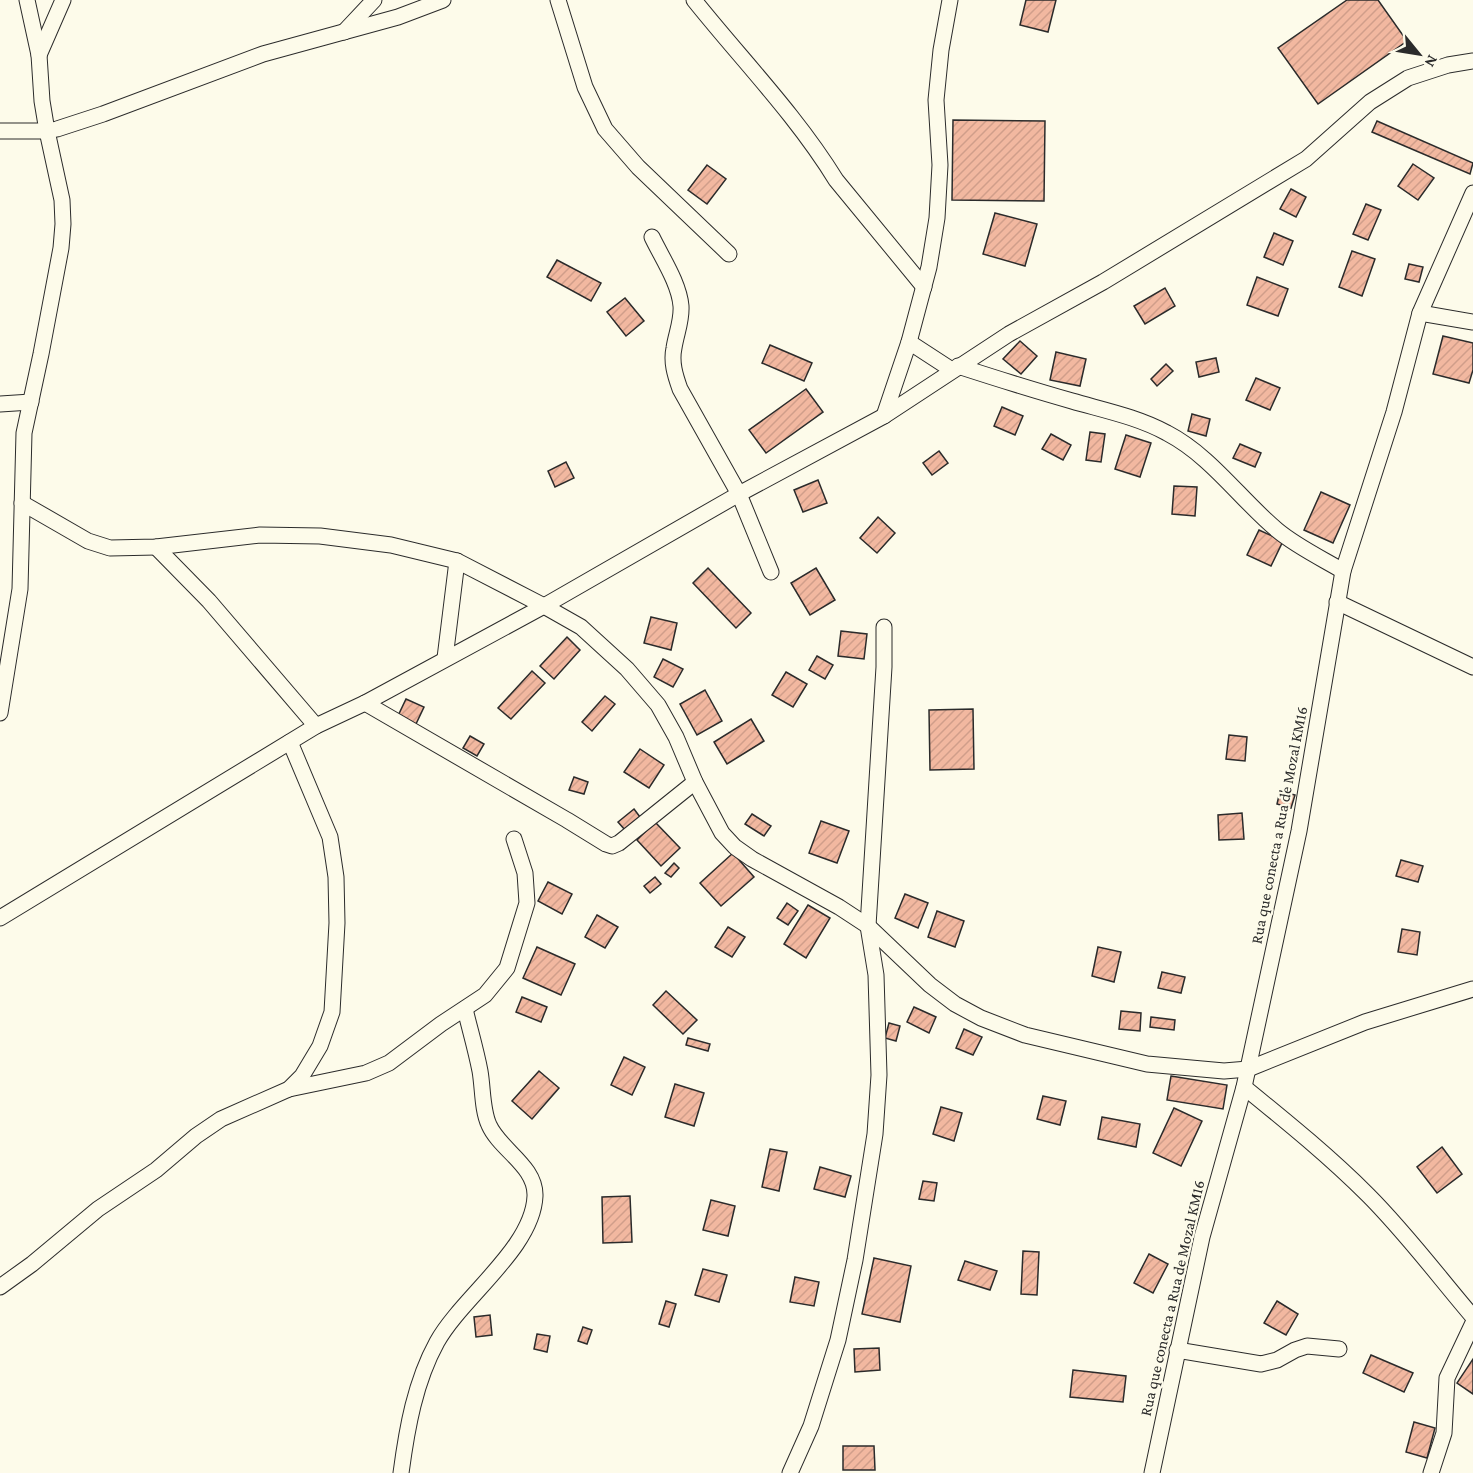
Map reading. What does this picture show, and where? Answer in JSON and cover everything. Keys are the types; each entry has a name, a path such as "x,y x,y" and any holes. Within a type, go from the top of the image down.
{"street":[{"path":"0,713 20,589 24,433 61,248 63,225 62,200 47,132 39,55 27,0"},
{"path":"39,55 63,0"},
{"path":"344,32 374,0"},
{"path":"0,131 47,132 104,114 263,54 398,17 443,0"},
{"path":"558,0 585,87 605,129 638,168 729,254"},
{"path":"694,0 779,101 825,161 836,180 924,287"},
{"path":"884,416 909,342 924,287 936,218 940,165 936,100 941,50 950,0"},
{"path":"0,918 316,726 365,703 544,606 739,494 884,416 1009,334 1102,282 1306,159 1370,102 1408,78 1448,65 1473,61"},
{"name":"Rua que conecta a Rua de Mozal KM16","path":"1152,1473 1202,1237 1244,1087 1299,831 1343,571 1394,412 1420,313 1473,194"},
{"path":"652,237 677,290 681,306 673,350 673,370 680,389 739,494 771,572"},
{"path":"1420,313 1473,322"},
{"path":"909,342 955,368 1097,408 1167,433 1184,443 1222,476 1277,530 1343,571"},
{"path":"0,404 31,402"},
{"path":"22,503 88,541 110,548 156,547 260,535 320,536 392,545 457,561 544,606 581,627 635,678 658,705 722,833 735,847 868,926 955,1004 981,1018 1025,1035 1147,1064 1224,1071 1248,1069 1365,1022 1473,989"},
{"path":"156,547 209,601 316,726"},
{"path":"445,658 457,561"},
{"path":"1336,603 1473,667"},
{"path":"790,1473 811,1426 838,1340 855,1260 875,1134 879,1075 876,975 868,926 884,667 884,627"},
{"path":"365,703 612,846 619,843 695,782"},
{"path":"289,1089 302,1076 320,1046 332,1012 337,923 336,877 330,837 290,742"},
{"path":"0,1287 32,1264 98,1209 156,1170 196,1136 221,1119 289,1089 366,1073 389,1063 485,995 507,968 527,903 525,873 514,839"},
{"path":"401,1473 407,1429 420,1379 438,1341 462,1308 500,1266 527,1227 535,1197 533,1183 523,1166 501,1143 489,1124 480,1072 465,1009"},
{"path":"1244,1087 1318,1147 1369,1196 1473,1317"},
{"path":"1431,1473 1444,1433 1447,1378 1473,1323"},
{"path":"1177,1350 1261,1364 1277,1360 1307,1346 1339,1349"}],"building":[{"path":"1026,0 1056,0 1048,32 1020,25"},
{"path":"1347,0 1378,0 1407,41 1318,104 1278,48"},
{"path":"953,120 1045,121 1044,201 952,200"},
{"path":"1377,121 1473,163 1470,174 1372,132"},
{"path":"1413,164 1434,178 1418,200 1398,186"},
{"path":"707,165 726,179 707,204 688,190"},
{"path":"1291,189 1306,197 1296,217 1280,209"},
{"path":"1366,204 1381,210 1368,240 1353,234"},
{"path":"995,213 1037,224 1025,266 983,254"},
{"path":"1274,233 1293,241 1283,265 1264,257"},
{"path":"1352,251 1375,259 1362,296 1339,287"},
{"path":"557,260 601,283 591,301 547,277"},
{"path":"1409,264 1423,267 1419,282 1405,279"},
{"path":"1257,277 1288,289 1278,316 1247,305"},
{"path":"1165,288 1175,306 1145,324 1134,306"},
{"path":"625,298 644,321 626,336 607,312"},
{"path":"1443,336 1473,343 1473,370 1469,383 1433,374"},
{"path":"1020,341 1037,356 1021,374 1003,359"},
{"path":"770,345 812,363 804,381 762,363"},
{"path":"1056,352 1086,359 1080,386 1050,380"},
{"path":"1216,358 1219,372 1199,377 1196,362"},
{"path":"1166,364 1173,371 1157,386 1151,379"},
{"path":"1256,378 1280,388 1270,410 1246,400"},
{"path":"806,389 823,412 766,453 749,430"},
{"path":"1002,407 1023,416 1015,435 994,426"},
{"path":"1192,414 1210,419 1206,436 1188,431"},
{"path":"1090,432 1105,434 1101,462 1086,460"},
{"path":"1051,434 1071,445 1063,460 1042,449"},
{"path":"1126,435 1151,443 1140,477 1115,469"},
{"path":"1240,444 1261,453 1255,467 1233,458"},
{"path":"939,451 948,463 932,475 923,463"},
{"path":"566,462 574,478 555,487 548,471"},
{"path":"818,480 827,503 803,512 794,490"},
{"path":"1174,486 1197,487 1195,516 1172,514"},
{"path":"1321,492 1350,505 1333,543 1304,530"},
{"path":"878,517 895,533 877,553 860,538"},
{"path":"1259,530 1283,541 1271,566 1247,555"},
{"path":"708,568 751,613 736,628 693,583"},
{"path":"816,568 835,600 810,615 791,583"},
{"path":"651,617 677,623 671,650 644,643"},
{"path":"841,631 867,634 864,659 838,656"},
{"path":"567,637 580,650 554,679 540,666"},
{"path":"817,656 833,665 825,679 809,670"},
{"path":"663,659 683,669 673,687 654,677"},
{"path":"532,671 545,683 511,719 498,708"},
{"path":"786,672 807,684 793,707 772,695"},
{"path":"705,690 722,721 697,735 680,704"},
{"path":"605,696 615,704 592,731 582,722"},
{"path":"406,699 424,707 415,726 397,718"},
{"path":"973,709 974,769 930,770 929,710"},
{"path":"751,719 764,741 727,764 714,742"},
{"path":"1229,735 1247,737 1245,761 1226,759"},
{"path":"470,736 484,744 477,756 463,748"},
{"path":"640,749 664,765 649,788 624,772"},
{"path":"574,777 588,782 584,794 569,790"},
{"path":"1280,791 1295,795 1291,808 1277,804"},
{"path":"634,809 640,817 625,830 618,822"},
{"path":"1242,813 1244,839 1219,840 1218,815"},
{"path":"752,814 771,826 764,836 745,824"},
{"path":"821,821 849,831 837,863 809,853"},
{"path":"655,822 680,848 661,866 637,840"},
{"path":"733,853 754,877 721,906 700,883"},
{"path":"1401,860 1423,866 1418,882 1396,876"},
{"path":"674,863 679,868 671,877 665,873"},
{"path":"655,877 661,884 650,893 644,886"},
{"path":"548,882 572,894 562,914 538,901"},
{"path":"905,894 928,903 918,928 895,918"},
{"path":"787,903 798,911 788,925 777,918"},
{"path":"808,905 830,918 806,958 784,944"},
{"path":"937,911 964,921 955,947 928,937"},
{"path":"597,915 618,927 605,948 585,937"},
{"path":"728,927 745,937 732,957 715,947"},
{"path":"1402,929 1420,932 1417,955 1398,952"},
{"path":"537,947 575,964 561,995 523,978"},
{"path":"1098,947 1121,952 1114,982 1092,976"},
{"path":"1162,972 1185,977 1181,993 1158,988"},
{"path":"666,991 697,1020 683,1034 653,1005"},
{"path":"522,997 547,1007 541,1022 516,1012"},
{"path":"914,1007 936,1017 929,1033 907,1022"},
{"path":"1121,1011 1141,1013 1140,1031 1119,1029"},
{"path":"1151,1017 1175,1020 1174,1030 1150,1027"},
{"path":"889,1023 900,1026 896,1041 885,1038"},
{"path":"964,1029 982,1037 973,1055 956,1048"},
{"path":"688,1038 710,1044 708,1051 686,1045"},
{"path":"624,1057 645,1067 632,1095 611,1085"},
{"path":"539,1071 559,1088 532,1119 512,1101"},
{"path":"1171,1076 1227,1085 1223,1109 1167,1100"},
{"path":"675,1084 704,1093 694,1126 665,1117"},
{"path":"1043,1096 1066,1101 1060,1125 1037,1119"},
{"path":"941,1107 962,1113 954,1141 933,1134"},
{"path":"1174,1108 1202,1121 1181,1166 1153,1153"},
{"path":"1102,1117 1140,1124 1136,1147 1098,1139"},
{"path":"1442,1147 1462,1174 1437,1193 1417,1167"},
{"path":"770,1149 787,1152 779,1191 762,1187"},
{"path":"820,1167 851,1176 845,1197 814,1189"},
{"path":"923,1181 937,1183 934,1201 919,1199"},
{"path":"630,1196 632,1242 603,1243 602,1197"},
{"path":"711,1200 735,1206 728,1236 703,1230"},
{"path":"1023,1251 1039,1252 1037,1295 1021,1294"},
{"path":"1149,1254 1168,1264 1153,1293 1134,1283"},
{"path":"874,1258 911,1266 900,1322 862,1314"},
{"path":"965,1261 997,1271 990,1290 958,1280"},
{"path":"703,1269 727,1275 719,1302 695,1295"},
{"path":"795,1277 819,1282 814,1306 790,1302"},
{"path":"666,1301 676,1304 669,1327 659,1324"},
{"path":"1277,1301 1298,1314 1286,1335 1264,1323"},
{"path":"490,1315 492,1335 476,1337 474,1317"},
{"path":"583,1327 592,1330 587,1344 578,1341"},
{"path":"537,1334 550,1336 547,1352 534,1349"},
{"path":"879,1348 880,1370 855,1372 854,1349"},
{"path":"1371,1355 1413,1373 1404,1392 1363,1373"},
{"path":"1473,1359 1473,1394 1457,1383"},
{"path":"1073,1370 1126,1376 1123,1402 1070,1397"},
{"path":"1414,1422 1435,1428 1427,1458 1406,1452"},
{"path":"843,1446 874,1446 875,1470 843,1470"}]}
